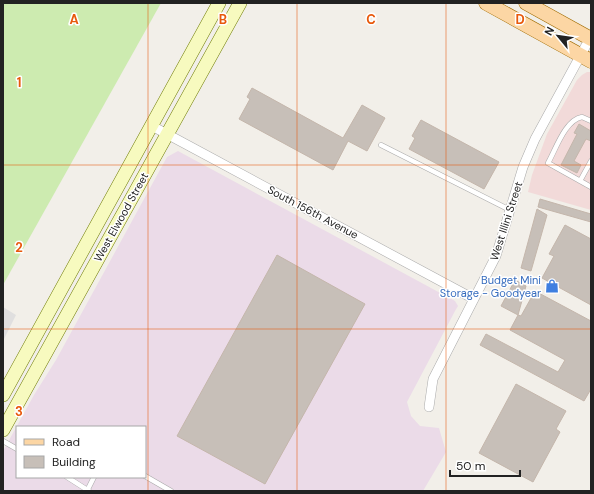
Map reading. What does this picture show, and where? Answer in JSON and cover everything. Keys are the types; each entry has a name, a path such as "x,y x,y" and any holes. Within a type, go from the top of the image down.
{"main road":[{"name":"West Elwood Street","path":"3,395 220,3"},
{"name":"West Elwood Street","path":"3,430 240,3"},
{"path":"486,3 586,58"},
{"path":"526,3 590,38"}],"street":[{"name":"West Illini Street","path":"429,407 432,379 496,256 523,166 535,139 586,58 590,38"},
{"name":"South 156th Avenue","path":"152,126 474,299"}],"lane":[{"path":"591,121 582,117 574,120 568,126 548,163 591,187"},
{"path":"381,145 510,210"},
{"path":"580,181 591,161"},
{"path":"3,441 16,448"},
{"path":"146,477 171,491"},
{"path":"69,478 88,490 94,478"}],"shaded area":[{"path":"587,72 591,72 591,210 528,192 532,175 547,134 577,80"},
{"path":"178,151 455,301 458,306 407,402 411,416 420,426 439,428 446,452 423,491 3,491 3,451 16,428 16,478 146,478 146,426 17,426 56,360 167,157"},
{"path":"3,307 16,315 3,341"}],"green space":[{"path":"3,3 161,3 3,285"}],"building":[{"path":"252,88 343,138 362,105 385,118 367,151 348,141 333,170 239,119 250,99 247,97"},
{"path":"421,120 499,162 484,189 409,149 415,138 412,136"},
{"path":"579,124 591,131 591,141 586,139 574,161 581,165 577,173 561,165 577,134 574,133"},
{"path":"540,199 591,214 591,222 538,207"},
{"path":"537,209 547,215 531,271 521,268"},
{"path":"565,225 591,239 591,305 542,278 554,256 549,254"},
{"path":"277,255 365,304 265,484 177,436"},
{"path":"515,280 526,286 518,315 501,306"},
{"path":"535,291 591,321 591,389 584,401 480,345 486,334 558,372 565,360 510,330 518,315 521,316"},
{"path":"516,384 566,411 556,429 560,432 533,482 479,453"}],"place":[{"name":"Budget Mini Storage - Goodyear","path":"552,286"}]}
